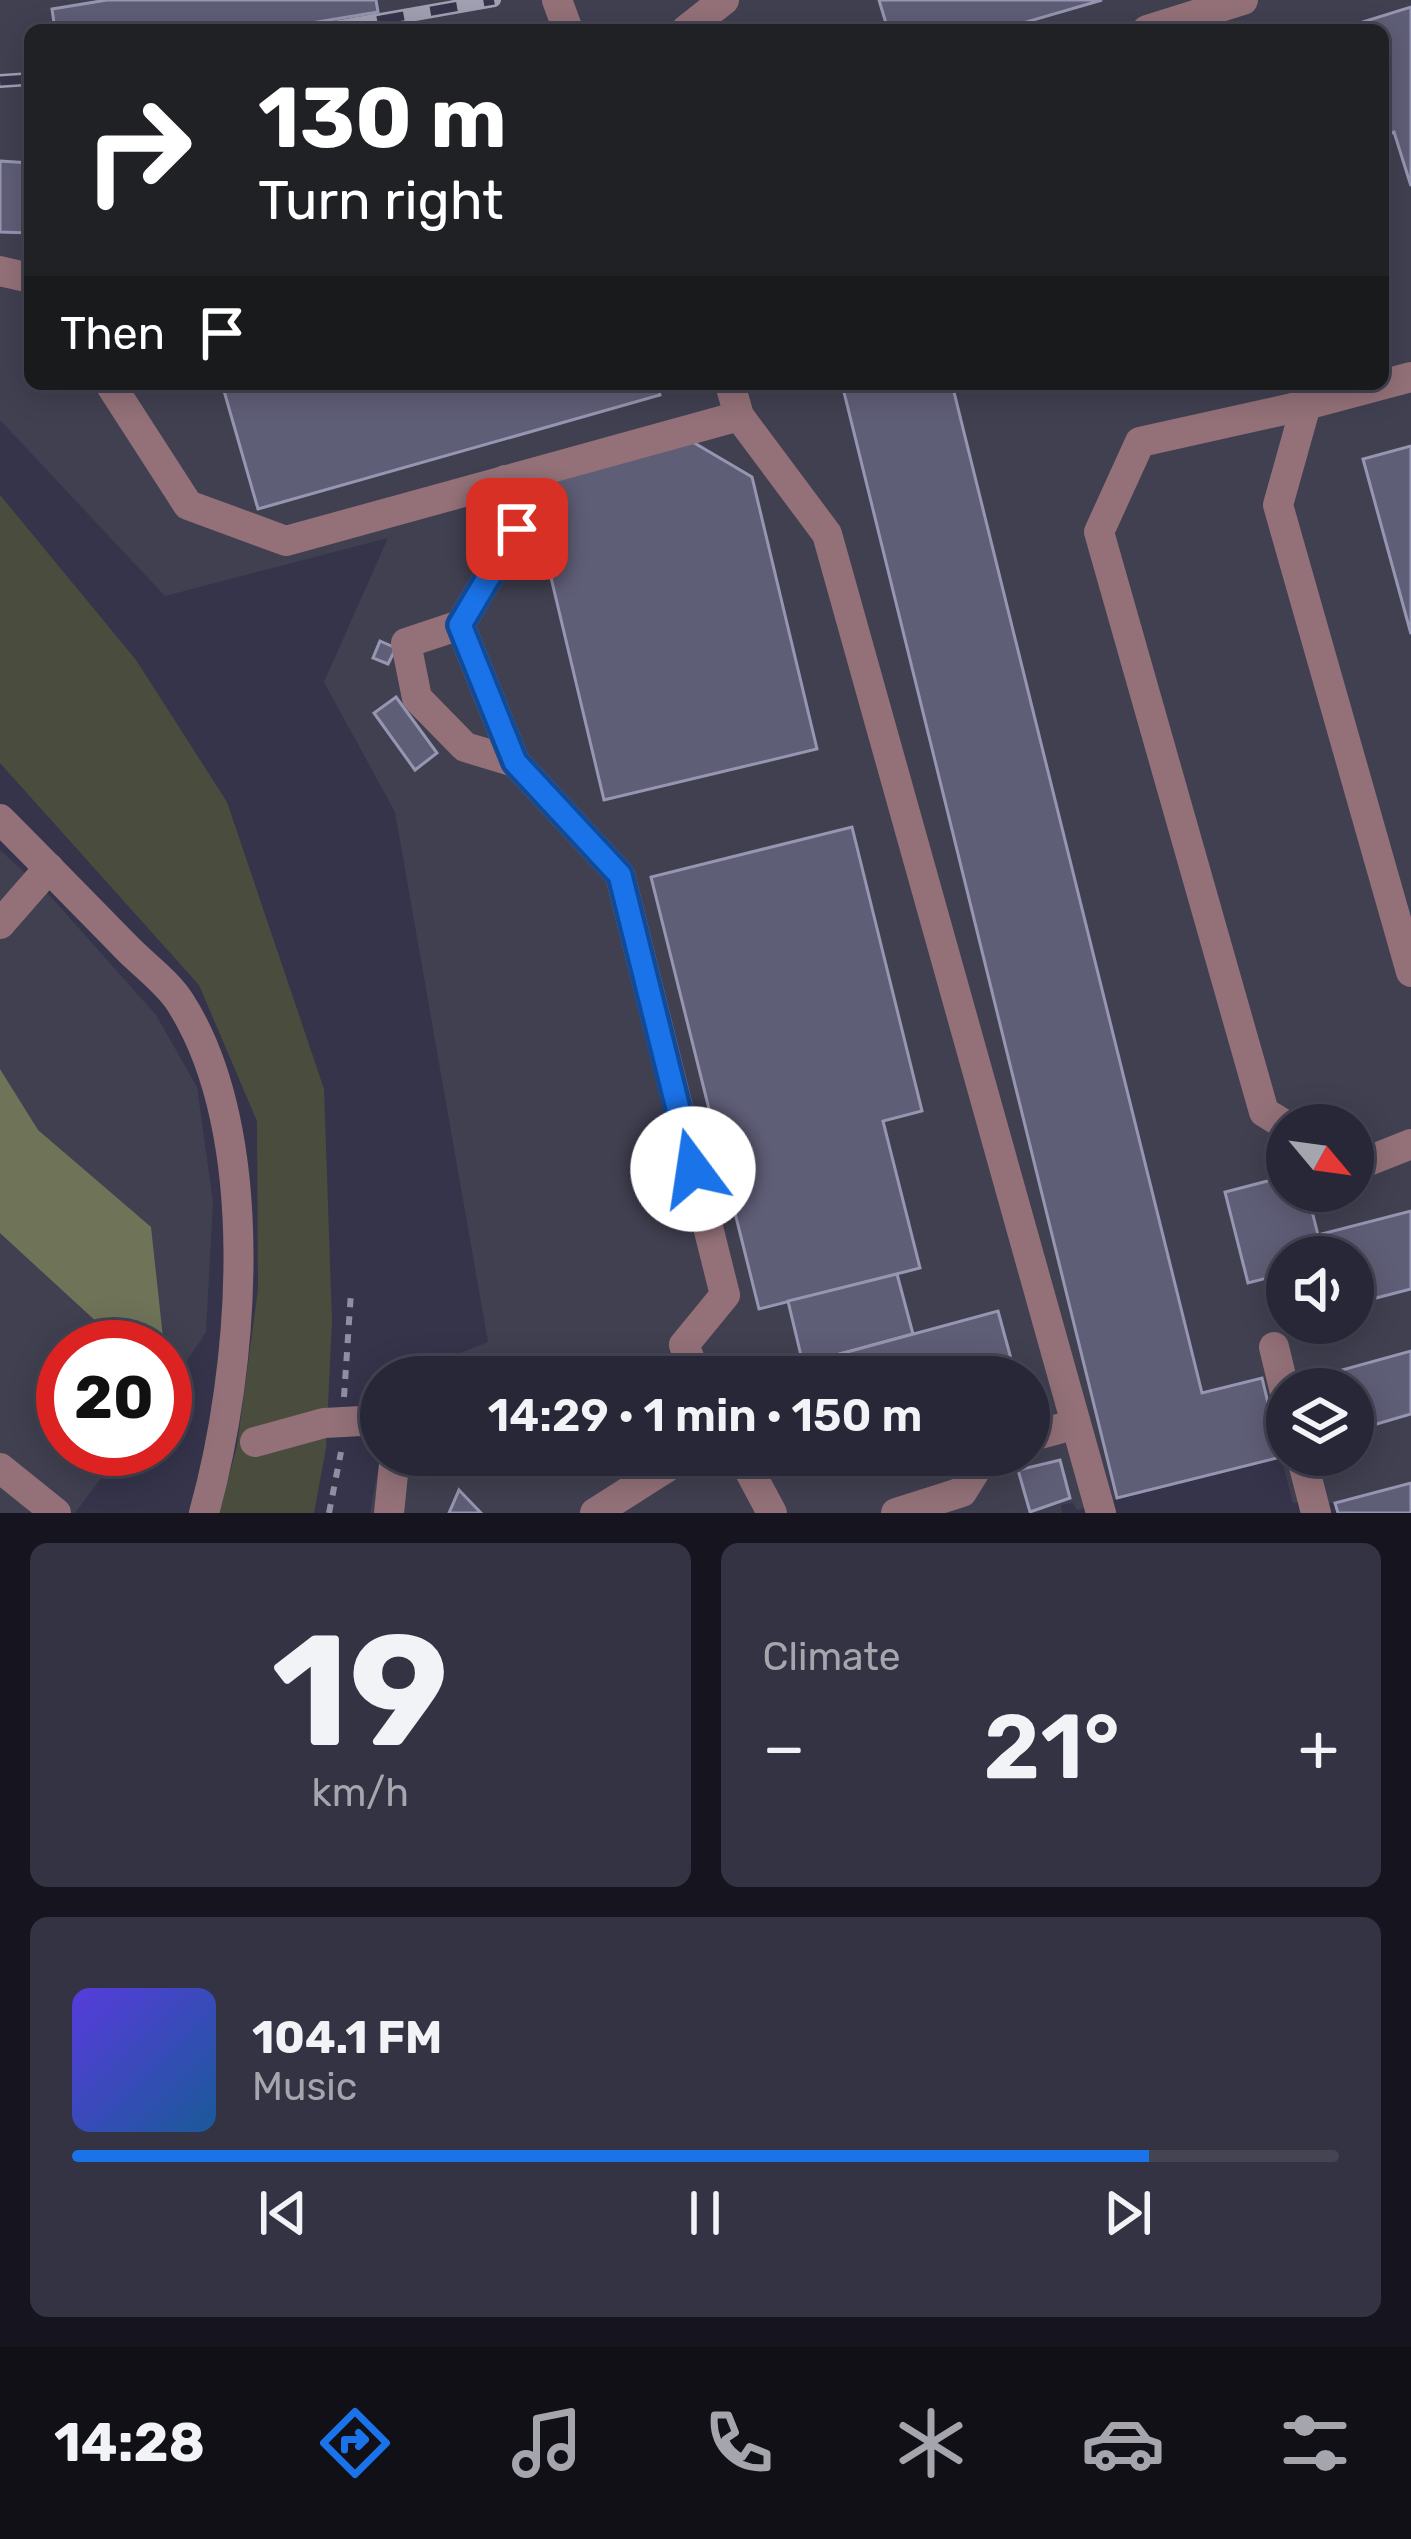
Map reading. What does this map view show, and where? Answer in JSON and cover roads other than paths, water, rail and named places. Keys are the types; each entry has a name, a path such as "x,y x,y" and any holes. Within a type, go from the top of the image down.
{"street":[{"path":"694,24 724,0"},
{"path":"1166,24 1244,0"},
{"path":"114,390 188,505 286,541 740,416"},
{"path":"732,390 740,416 827,534 1101,1513"},
{"path":"1266,1113 1099,532 1140,442 1360,390"},
{"path":"1306,405 1278,505 1411,972"},
{"path":"505,480 517,529 460,625 406,643 416,698 465,747 515,762"},
{"path":"460,625 515,762 620,875 725,1295 684,1345 688,1356"},
{"path":"0,819 179,1000 218,1083 230,1155 239,1282 225,1437 204,1513"},
{"path":"0,924 49,868"},
{"path":"1374,1159 1411,1144"},
{"path":"1274,1347 1279,1368"},
{"path":"255,1442 324,1423 360,1421"},
{"path":"1050,1431 1073,1425"},
{"path":"1,1469 56,1513"},
{"path":"389,1513 393,1476"},
{"path":"595,1513 653,1476"},
{"path":"752,1476 772,1513"},
{"path":"896,1513 962,1492 972,1476"},
{"path":"1306,1476 1316,1513"}],"railway":[{"path":"358,24 494,0"},
{"path":"0,81 24,79"}]}
